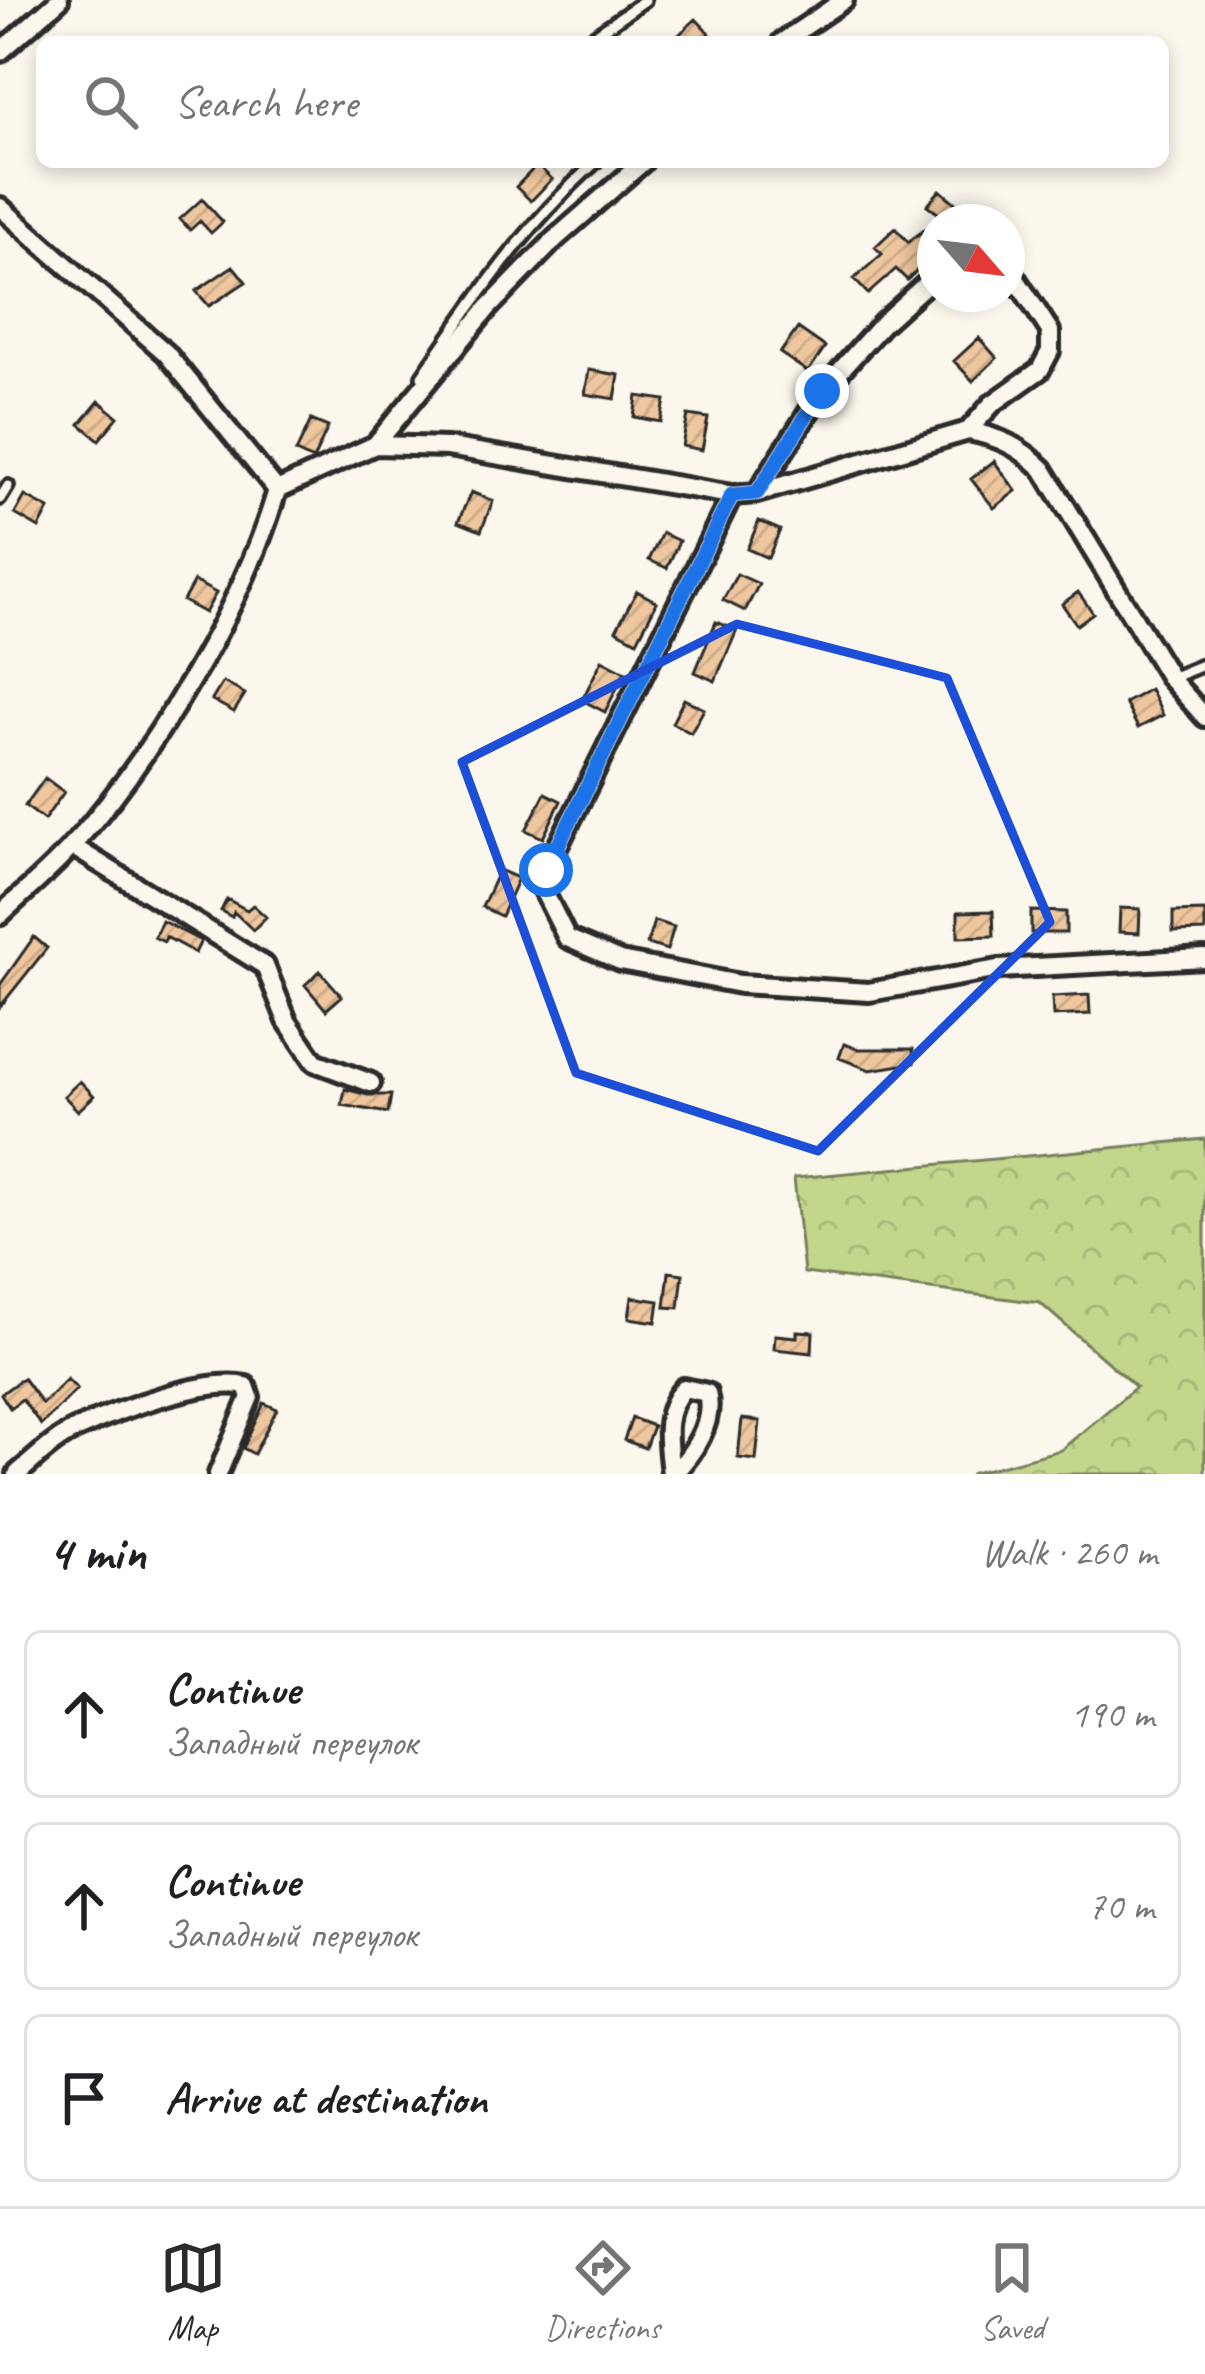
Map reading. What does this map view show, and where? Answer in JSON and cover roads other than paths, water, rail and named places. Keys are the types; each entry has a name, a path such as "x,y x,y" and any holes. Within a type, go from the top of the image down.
{"street":[{"path":"0,52 59,0"},
{"path":"791,36 844,0"},
{"path":"0,915 72,846 153,738 234,602 264,536 277,490 375,445 488,308 555,239 636,168"},
{"path":"0,207 166,353 277,490"},
{"path":"757,493 822,391 917,292"},
{"path":"968,430 992,404 1040,370 1051,351 1050,331 1025,293"},
{"path":"375,445 448,447 732,495 757,493 968,430 997,436 1043,469 1170,678 1205,717"},
{"path":"732,495 546,870 543,890 567,938 620,961 740,984 868,992 999,969 1205,958"},
{"path":"72,846 265,966 287,1022 315,1062 370,1083"},
{"path":"17,1474 75,1429 174,1395 231,1382 246,1386 250,1397 218,1474"},
{"path":"684,1388 695,1388 707,1393 711,1406 688,1458 672,1474 666,1428 673,1400 684,1388"}],"lane":[{"path":"602,36 645,0"},
{"path":"403,412 466,308 525,235 590,168"},
{"path":"0,499 8,486"},
{"path":"1170,678 1205,664"}]}
